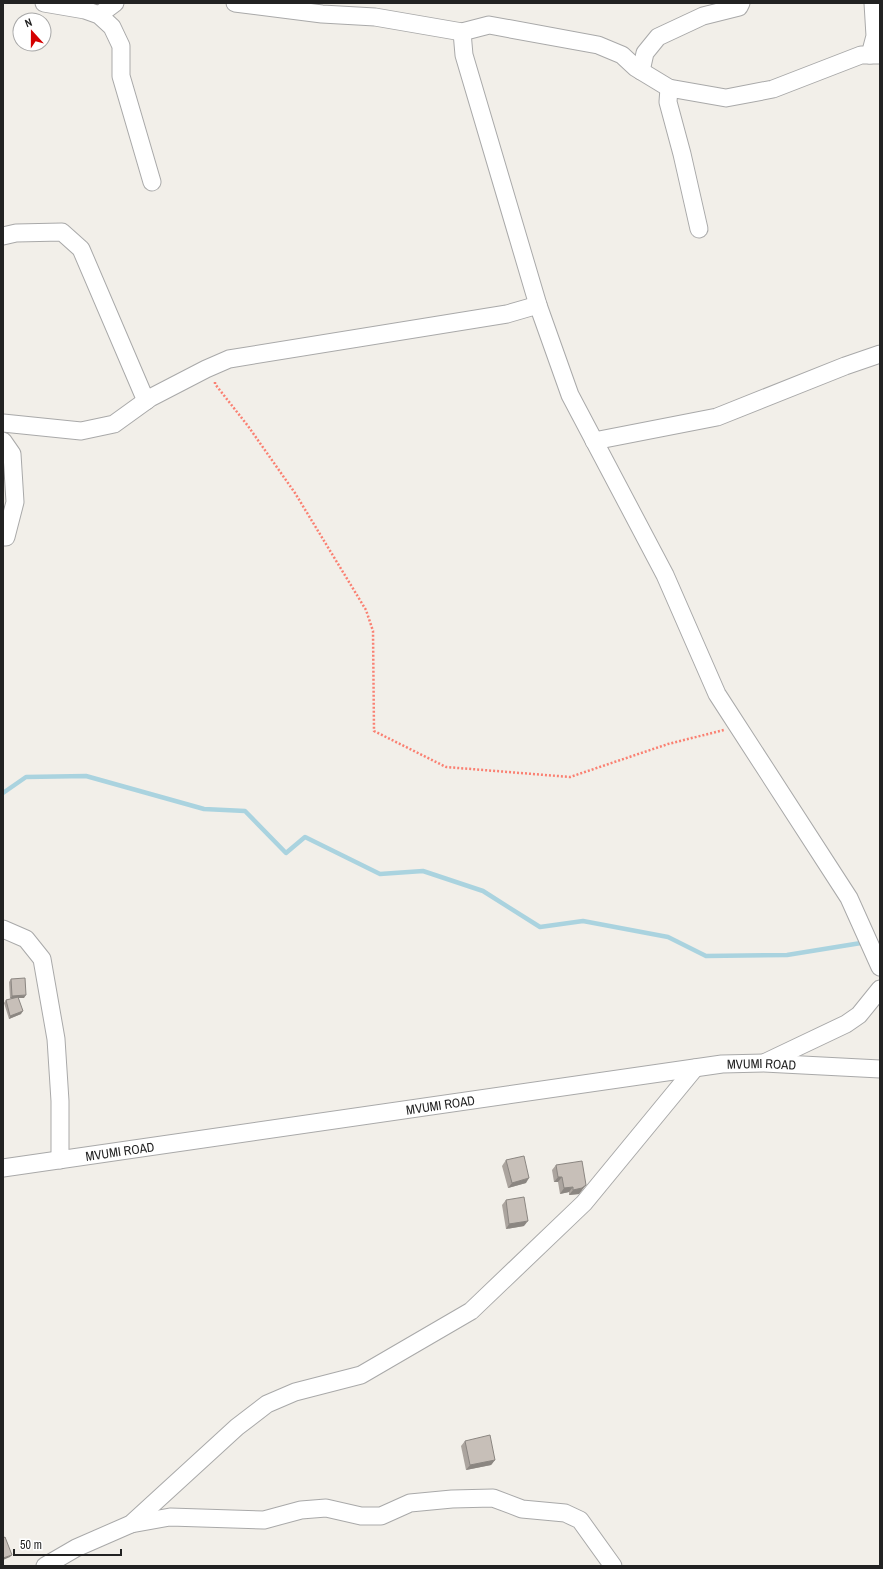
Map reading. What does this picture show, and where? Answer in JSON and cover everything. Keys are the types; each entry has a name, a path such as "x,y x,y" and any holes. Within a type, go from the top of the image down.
{"street":[{"path":"44,3 85,10 99,15 112,27 122,46 121,76 152,182"},
{"path":"99,15 115,3"},
{"path":"235,3 322,14 375,17 462,32 489,26 598,45 622,55 641,71 669,88 726,98 773,89 861,55 875,55 876,36 873,3"},
{"path":"641,71 645,54 658,37 703,16 739,6 741,3"},
{"path":"462,32 464,55 538,305 570,395 665,575 717,694 849,898 880,966"},
{"path":"669,88 668,102 699,229"},
{"path":"3,236 16,233 62,232 81,249 146,401"},
{"path":"3,424 81,431 114,424 146,401 229,359 507,314 538,305"},
{"path":"594,441 717,417 845,366 880,354"},
{"path":"3,441 12,454 15,502 6,537 3,537"},
{"path":"3,929 26,939 42,959 56,1039 60,1101 60,1160"},
{"path":"764,1063 846,1024 859,1015 880,989"},
{"name":"MVUMI ROAD","path":"3,1168 722,1064 764,1063 880,1068"},
{"path":"131,1524 237,1427 267,1404 295,1392 360,1375 471,1311 584,1203 695,1068"},
{"path":"45,1566 76,1548 131,1524 170,1517 264,1520 301,1510 326,1508 361,1516 381,1516 410,1503 452,1499 493,1498 522,1509 565,1514 580,1520 613,1566"}],"path":[{"path":"215,365 215,384 248,426 295,492 366,610 373,631 374,732 446,767 570,777 668,744 738,726"}],"building":[{"path":"25,978 26,995 12,996 11,979"},
{"path":"18,997 23,1011 10,1016 6,1000"},
{"path":"524,1156 529,1178 512,1183 506,1160"},
{"path":"582,1161 586,1185 582,1188 573,1190 573,1187 564,1188 562,1177 558,1177 556,1165"},
{"path":"524,1197 528,1221 509,1224 506,1200"},
{"path":"490,1435 495,1460 470,1465 465,1441"},
{"path":"5,1537 12,1555 3,1558 3,1538"}],"waterway":[{"path":"3,793 26,777 86,776 204,809 245,811 286,853 305,837 380,874 423,871 483,891 540,927 583,921 668,937 706,956 787,955 861,943"}]}
